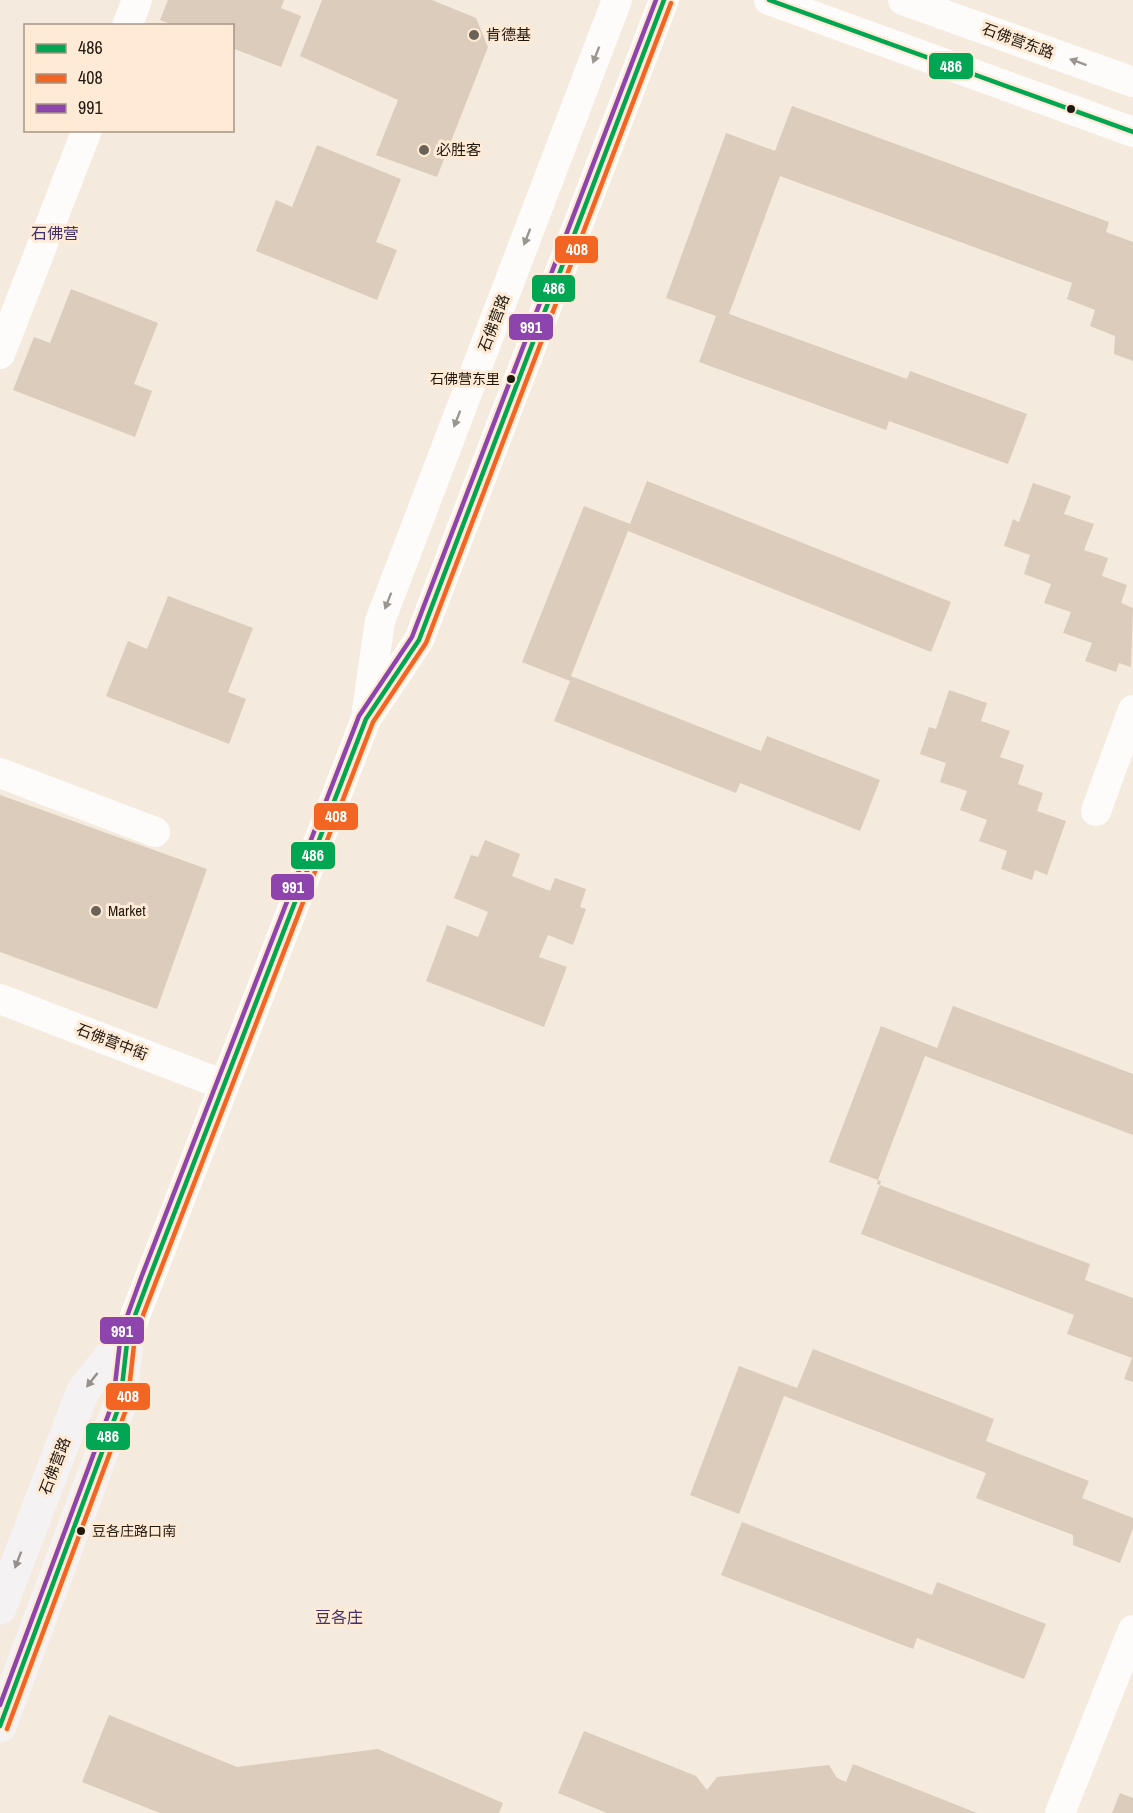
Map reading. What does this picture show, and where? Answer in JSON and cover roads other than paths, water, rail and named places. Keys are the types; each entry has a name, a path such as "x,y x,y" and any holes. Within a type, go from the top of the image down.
{"main road":[{"name":"石佛营路","path":"0,1608 83,1391 128,1334"},
{"name":"石佛营路","path":"0,1726 120,1404 128,1334"}],"street":[{"path":"129,24 137,0"},
{"name":"石佛营路","path":"366,719 380,621 617,0"},
{"name":"石佛营路","path":"128,1334 366,719 419,640 664,0"},
{"path":"769,0 1133,132"},
{"name":"石佛营东路","path":"903,0 1133,82"},
{"path":"0,354 86,132"},
{"path":"1096,812 1133,710"},
{"path":"0,773 155,832"},
{"name":"石佛营中街","path":"0,999 224,1085"},
{"path":"1060,1813 1133,1630"}],"place":[{"name":"肯德基","path":"474,35"},
{"name":"必胜客","path":"424,150"},
{"name":"石佛营东里","path":"511,379"},
{"name":"Market","path":"96,911"},
{"name":"豆各庄路口南","path":"81,1531"}],"district":[{"name":"石佛营","path":"55,233"},
{"name":"豆各庄","path":"339,1617"}]}
